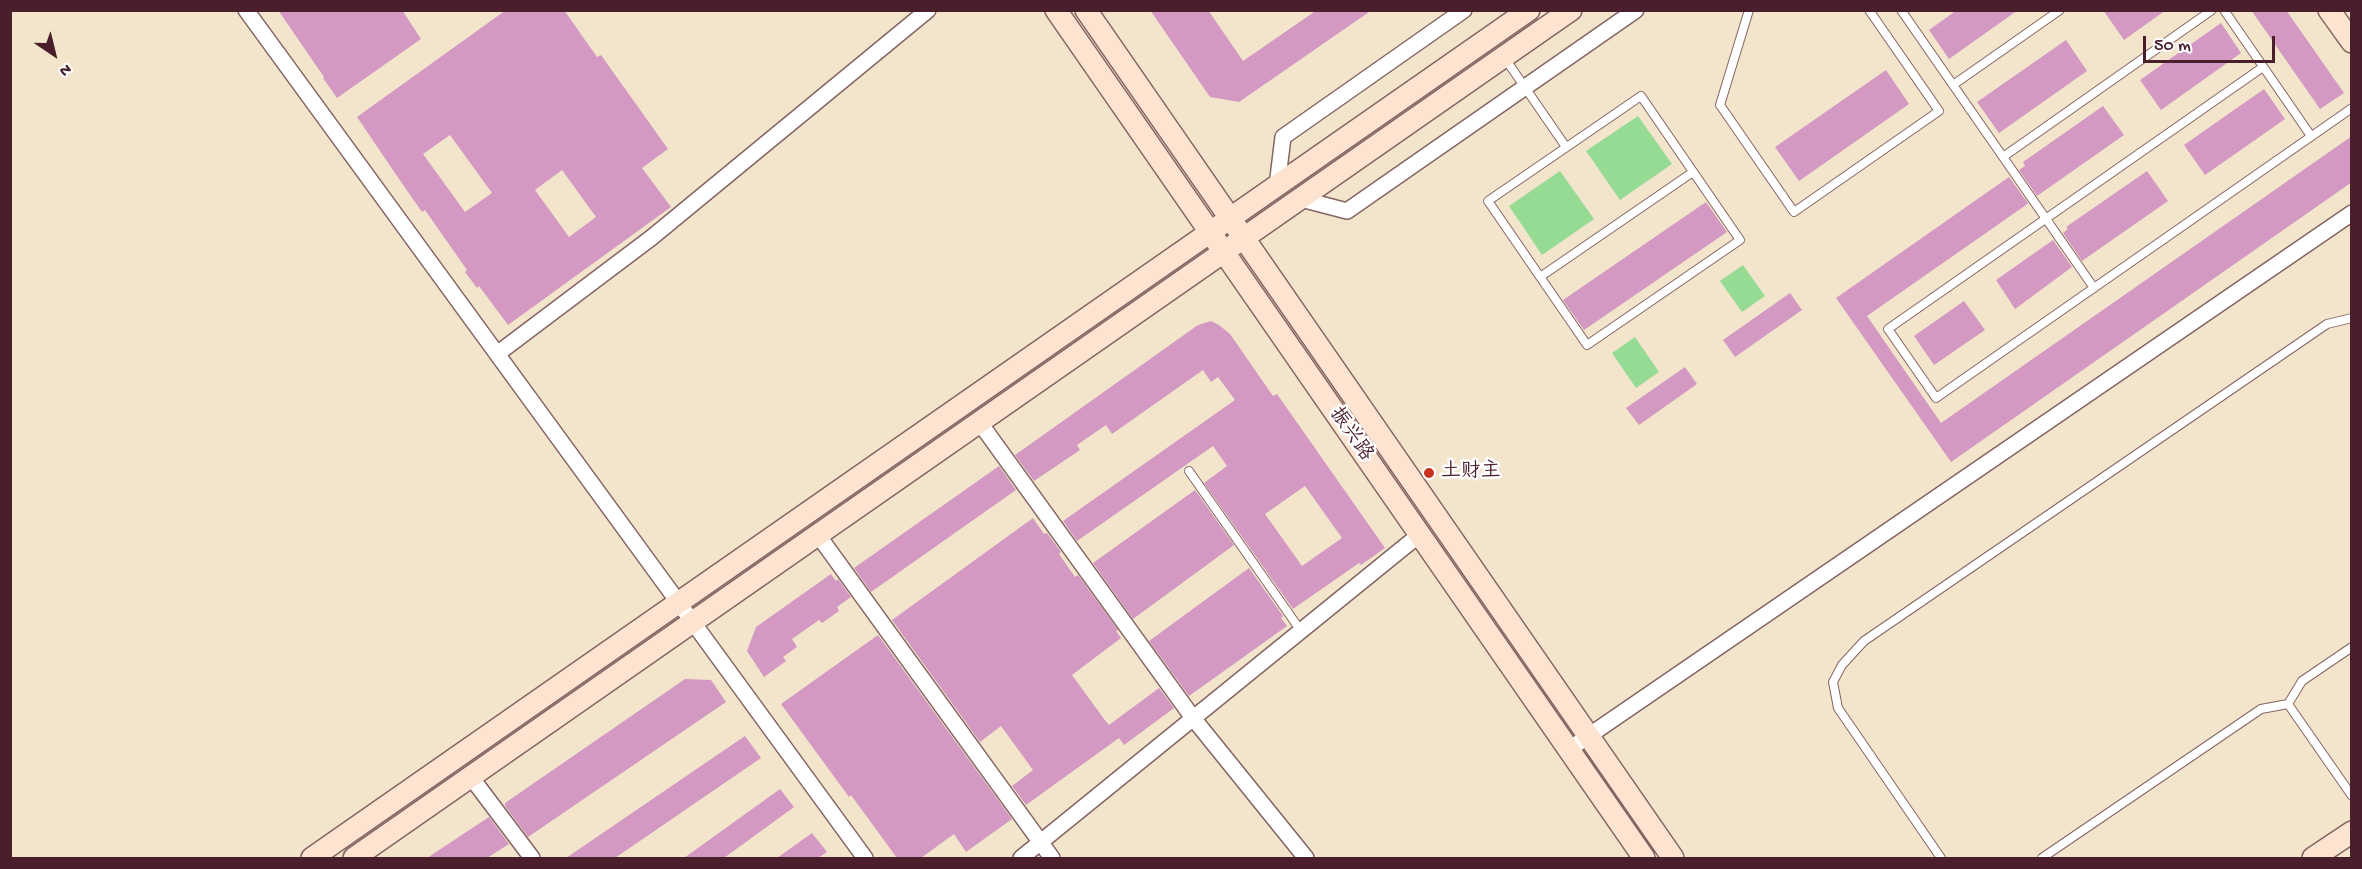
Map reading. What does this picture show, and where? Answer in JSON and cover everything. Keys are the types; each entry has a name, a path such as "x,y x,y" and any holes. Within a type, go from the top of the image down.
{"main road":[{"name":"振兴路","path":"1056,10 1641,857"},
{"name":"振兴路","path":"1086,10 1673,858"},
{"path":"312,858 1529,10"},
{"path":"354,858 1571,10"},
{"path":"2329,10 2352,42"},
{"path":"2313,858 2352,832"}],"street":[{"path":"246,10 865,858"},
{"path":"497,354 651,238 928,10"},
{"path":"1277,186 1283,136 1464,10"},
{"path":"1300,199 1347,211 1636,10"},
{"path":"1569,750 2352,213"},
{"path":"980,423 1193,718 1306,858"},
{"path":"1021,858 1419,535"},
{"path":"818,536 1052,858"},
{"path":"471,777 532,858"}],"lane":[{"path":"1749,10 1720,105 1794,212 1939,111 1869,10"},
{"path":"1901,10 2094,288"},
{"path":"1953,85 2060,10"},
{"path":"2003,156 2212,10"},
{"path":"2224,10 2311,136"},
{"path":"1504,57 1566,147"},
{"path":"2263,67 1888,329 1936,398 2352,108"},
{"path":"1641,96 1740,240 1587,345 1488,201 1566,147 1641,96"},
{"path":"1540,277 1693,172"},
{"path":"1941,858 1838,708 1833,682 1842,665 1864,641 2327,324 2352,318"},
{"path":"1189,471 1301,631"},
{"path":"2042,858 2261,709 2288,704 2302,681 2352,647"},
{"path":"2288,704 2352,796"}],"green space":[{"path":"1638,116 1672,164 1620,200 1586,151"},
{"path":"1560,171 1594,219 1542,255 1509,206"},
{"path":"1743,265 1765,296 1742,312 1720,281"},
{"path":"1635,337 1659,372 1636,388 1612,353"}],"building":[{"path":"278,10 402,10 421,39 337,98"},
{"path":"506,10 564,10 597,57 601,55 668,149 642,168 671,207 508,325 479,286 477,288 465,272 467,270 425,210 422,212 357,117","holes":["450,135 492,193 465,212 423,154","562,170 596,217 569,237 535,190"]},
{"path":"1150,10 1208,10 1243,61 1317,10 1372,10 1239,102 1210,97"},
{"path":"1957,10 2018,10 1949,59 1929,30"},
{"path":"2103,10 2166,10 2124,40"},
{"path":"2251,10 2286,10 2344,93 2320,109"},
{"path":"2221,23 2241,53 2161,110 2140,80"},
{"path":"2066,40 2087,71 1999,133 1977,102"},
{"path":"1886,70 1909,104 1799,181 1775,147"},
{"path":"2264,89 2285,119 2205,175 2184,145"},
{"path":"2103,106 2124,135 2037,196 2019,170 2025,166 2023,162"},
{"path":"2352,136 2352,182 1951,462 1836,298 2009,177 2028,203 2026,205 1867,316 1941,423"},
{"path":"2147,171 2168,201 2082,261 2063,233 2068,229 2066,227"},
{"path":"1706,202 1727,232 1584,330 1563,300"},
{"path":"2053,240 2072,267 2015,309 1996,280"},
{"path":"1790,293 1802,310 1735,357 1723,340"},
{"path":"1964,301 1985,330 1934,365 1914,336"},
{"path":"1211,321 1230,334 1273,396 1277,394 1385,548 1361,565 1359,563 1293,609 1204,483 1227,466 1213,446 1077,541 1063,521 1235,400 1218,377 1211,382 1203,370 1112,434 1106,425 1077,445 1080,450 1034,481 1015,455 1198,325","holes":["1305,486 1342,538 1302,566 1265,514"]},
{"path":"1685,367 1697,384 1639,425 1626,408"},
{"path":"999,466 1016,490 871,592 854,568"},
{"path":"1195,490 1234,545 1133,619 1093,563"},
{"path":"1033,518 1061,552 1059,554 1075,577 1078,575 1118,630 1116,631 1121,638 1072,675 1104,719 1109,725 1159,688 1174,708 1124,745 1119,738 1026,805 1012,786 1033,770 1001,726 980,742 892,620"},
{"path":"1249,568 1283,616 1281,618 1287,626 1189,696 1149,641"},
{"path":"831,574 836,581 838,579 851,597 837,607 839,611 822,623 819,620 792,639 797,647 783,657 786,661 764,677 747,651 756,627"},
{"path":"878,635 1012,819 966,852 954,834 921,858 897,858 781,704"},
{"path":"685,679 711,680 726,702 528,837 505,803"},
{"path":"745,736 761,758 615,858 566,858"},
{"path":"780,789 794,807 724,858 684,858"},
{"path":"489,817 509,844 487,858 427,858"},
{"path":"812,833 827,852 818,858 777,858"}],"place":[{"name":"土财主","path":"1429,473"}]}
